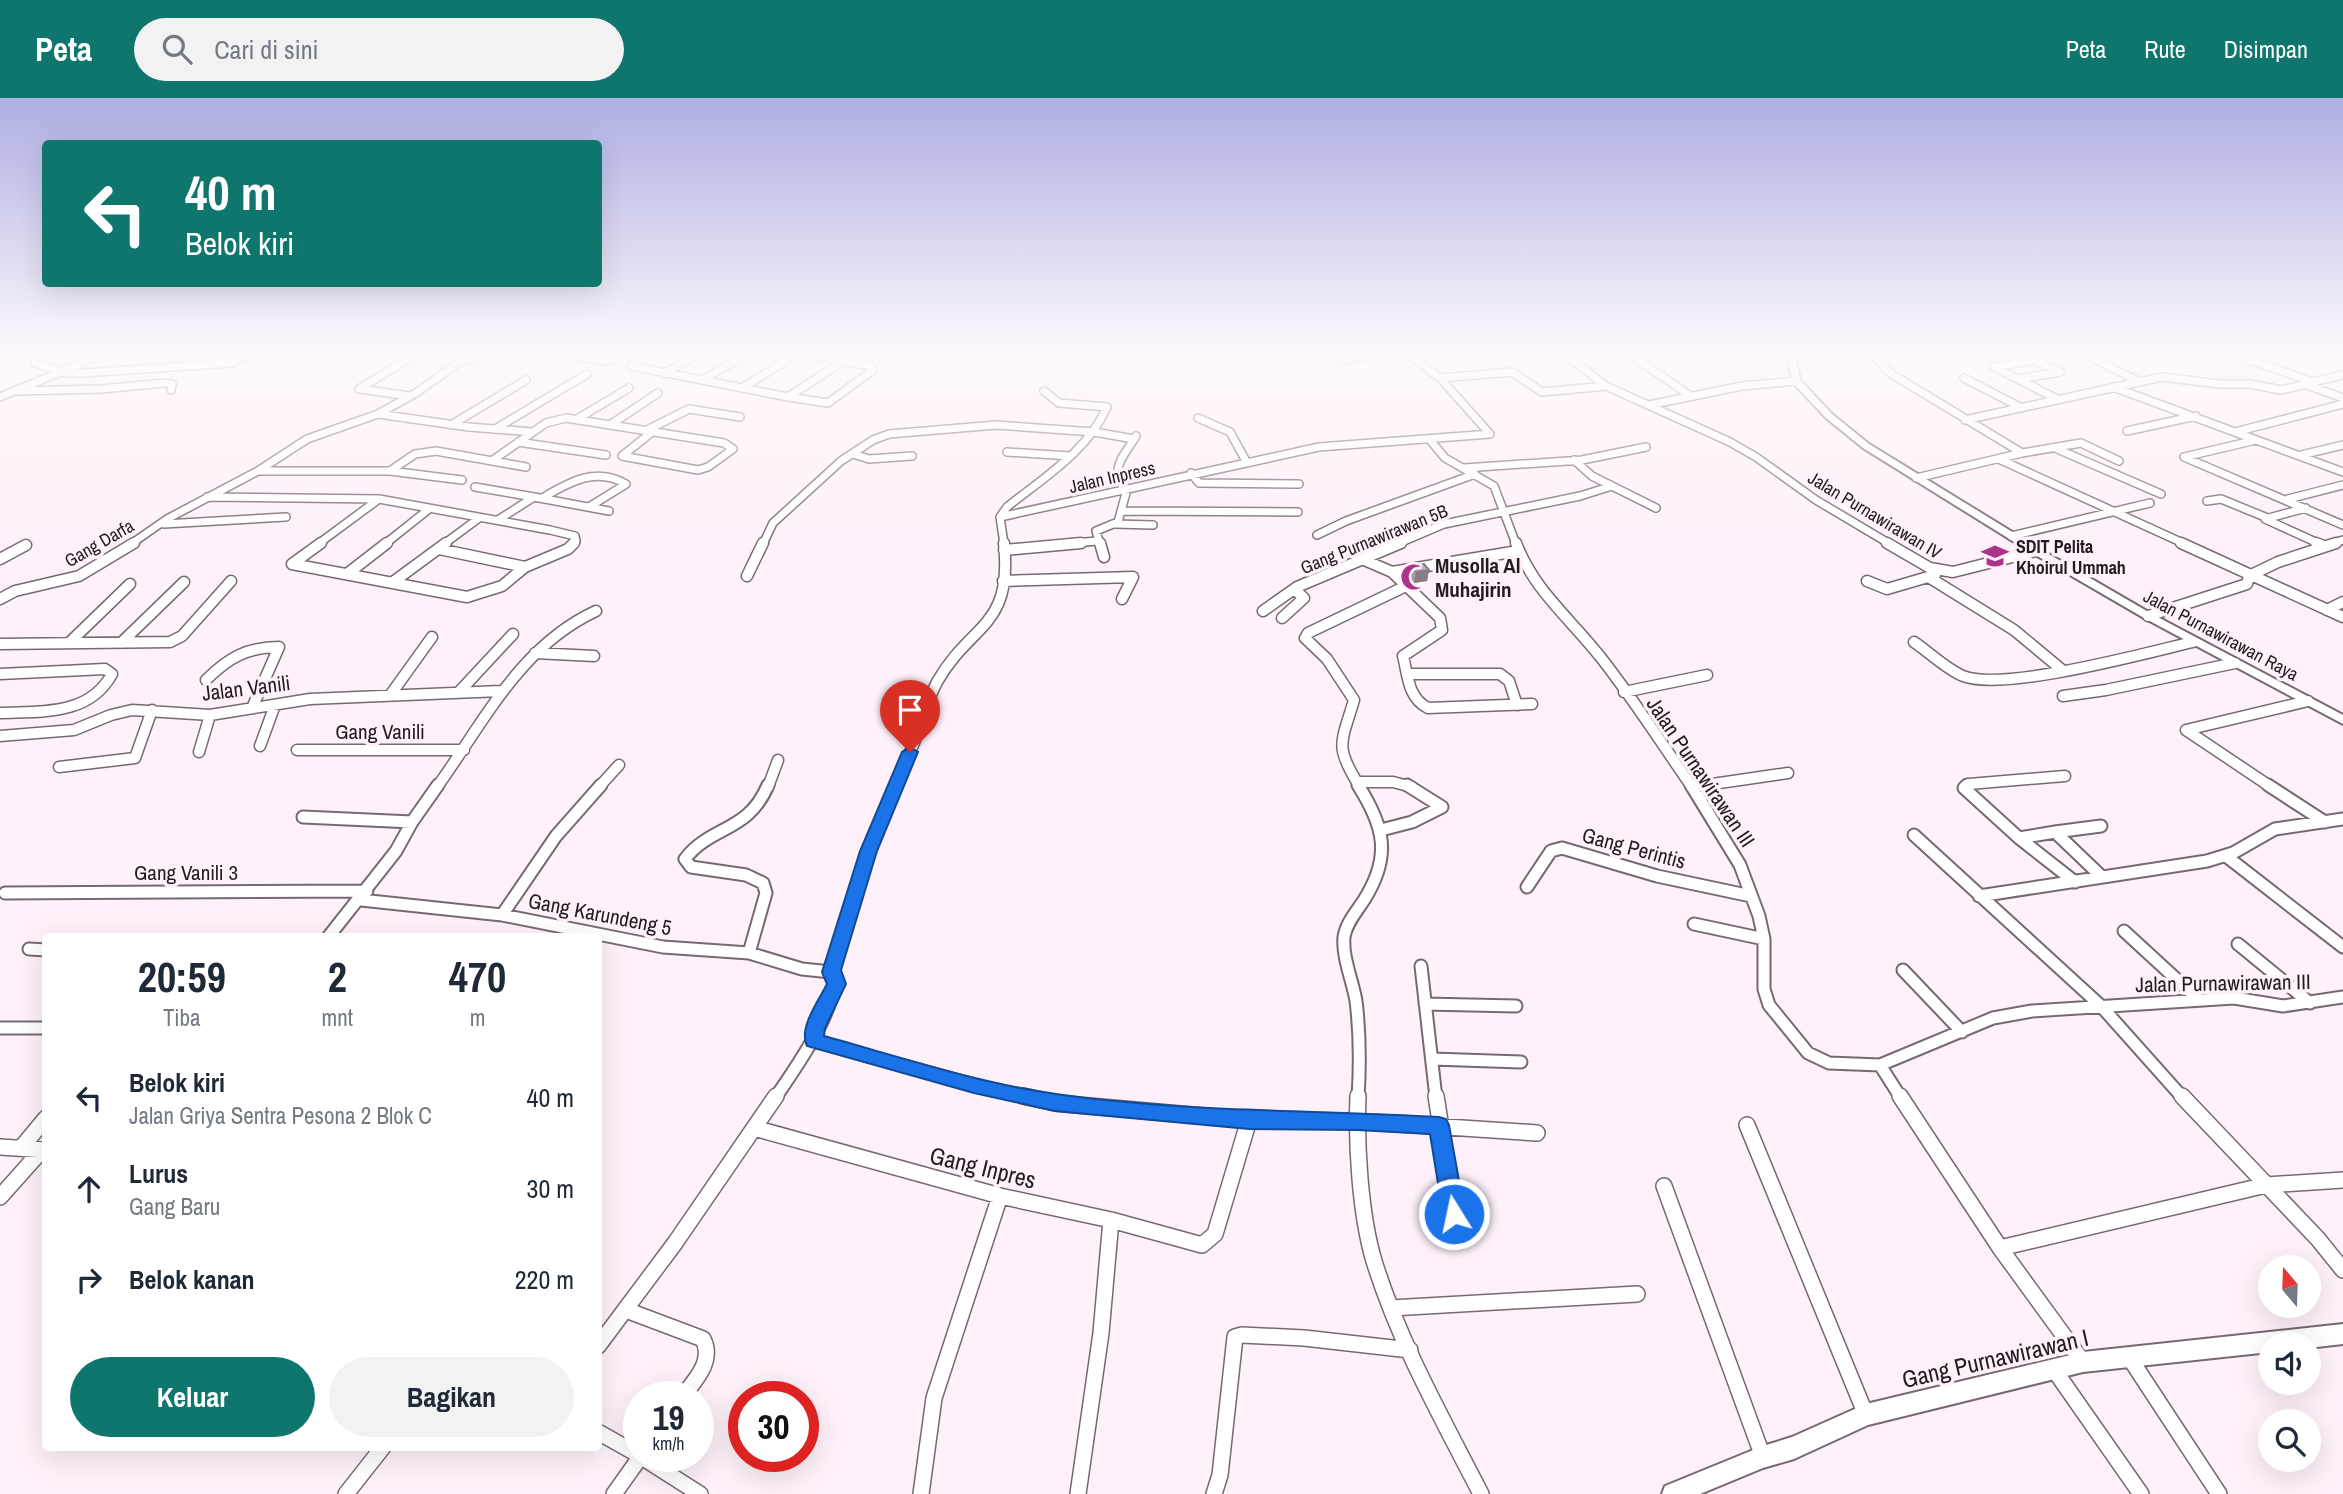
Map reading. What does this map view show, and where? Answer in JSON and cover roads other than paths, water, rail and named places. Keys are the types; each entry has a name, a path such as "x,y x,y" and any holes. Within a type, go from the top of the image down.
{"street":[{"name":"Gang Darfa","path":"0,599 15,592 79,576 161,524 258,471 307,439 366,418"},
{"path":"406,418 533,432"},
{"path":"451,425 462,418"},
{"path":"495,429 513,418"},
{"path":"610,425 620,418"},
{"path":"493,460 553,419 577,419 610,425 649,431 724,443 733,449 708,467 698,470 622,456 649,431 672,418"},
{"path":"602,1341 814,1041 815,1028 836,984 835,975 831,972 868,851 920,727 924,709 948,665 989,623 1001,598 1004,550 1000,517 1025,491 1070,456 1098,428 1102,418"},
{"path":"1198,418 1230,432 1246,461"},
{"name":"Jalan Inpress","path":"1000,517 1319,447 1490,434 1476,418"},
{"name":"Jalan Purnawirawan IV","path":"1676,418 1756,457 1838,514 1941,572 1953,572 2036,551"},
{"name":"Jalan Purnawirawan Raya","path":"1832,418 1866,446 2036,551 2193,642 2343,720"},
{"path":"1962,418 2022,453"},
{"path":"1965,420 1974,418"},
{"path":"2127,431 2186,418"},
{"path":"2201,418 2343,472"},
{"path":"2235,432 2294,418"},
{"path":"747,576 773,523 841,461 873,440 889,434 996,425 1136,436 1117,467 1116,477 1126,490 1123,511 1115,524"},
{"name":"Jalan Purnawirawan III","path":"1430,440 1445,458 1494,486 1525,567 1566,620 1601,657 1692,787 1740,865 1751,896 1764,939 1764,989 1769,1005 1793,1038 1808,1053 1829,1063 1880,1065 1993,1018 2032,1011 2234,998 2283,1006 2343,997"},
{"path":"2256,440 2184,457 2343,524"},
{"path":"518,442 606,455"},
{"path":"1916,478 2022,453 2081,443 2119,461"},
{"path":"2301,455 2343,445"},
{"path":"1464,468 1574,460 1646,447"},
{"path":"2055,448 2161,494"},
{"path":"390,471 410,457 428,452 526,467"},
{"path":"1007,452 1070,456"},
{"path":"853,454 869,459 912,456"},
{"path":"1574,460 1590,476 1656,508"},
{"path":"2001,460 2343,617"},
{"path":"258,471 390,471 462,480"},
{"path":"1191,473 1196,482 1206,484 1299,484"},
{"path":"498,520 587,474 620,480 626,484 589,507"},
{"path":"1317,535 1346,521 1475,474"},
{"path":"2288,499 2343,485"},
{"path":"475,486 609,511"},
{"name":"Gang Purnawirawan 5B","path":"1263,611 1295,590 1444,524 1558,501 1612,486"},
{"path":"207,497 379,499 498,520 577,538 568,549 525,567 502,586 467,597 292,564 379,499"},
{"path":"2207,502 2221,499 2324,546"},
{"path":"2011,536 2150,503"},
{"path":"2265,517 2306,508"},
{"path":"347,574 429,509"},
{"path":"1123,511 1298,512"},
{"path":"161,524 286,517"},
{"path":"393,582 479,518"},
{"path":"1104,557 1097,541 1097,530 1115,524 1153,525"},
{"path":"2249,576 2278,562 2343,540"},
{"path":"1004,550 1097,541"},
{"path":"0,559 26,544"},
{"path":"439,549 525,567"},
{"path":"1392,572 1518,551"},
{"path":"1362,559 1392,572 1440,618 1443,625 1442,630 1404,656 1413,694 1424,707 1532,704"},
{"path":"1867,581 1887,589 1930,578 1941,572"},
{"path":"2148,616 2247,584 2249,576"},
{"path":"1003,581 1133,577 1122,599"},
{"path":"1930,578 2014,630 2062,669"},
{"path":"0,644 164,642 179,639 232,581"},
{"path":"121,643 184,582"},
{"path":"69,643 130,584"},
{"path":"1406,586 1308,633 1305,637 1327,659 1354,700 1341,746 1344,762 1375,811 1383,849 1373,886 1348,925 1344,939 1356,1003 1360,1065 1357,1121 1366,1226 1374,1260 1391,1308 1451,1439 1481,1494"},
{"path":"0,590 15,592"},
{"path":"1282,618 1304,598 1295,590"},
{"path":"2327,610 2343,602"},
{"path":"332,933 396,851 412,822 464,750 501,691 535,653 570,623 596,611"},
{"path":"459,692 513,634"},
{"path":"391,694 432,637"},
{"path":"1914,642 1963,676 1995,681 2103,663 2193,642"},
{"path":"206,680 225,660 237,652 279,647 252,708"},
{"path":"535,653 594,656"},
{"path":"2063,696 2106,690 2235,663"},
{"path":"0,674 105,669 112,674 105,687 84,704 0,713"},
{"path":"1408,674 1500,674 1509,681 1517,705"},
{"path":"1624,692 1707,675"},
{"name":"Jalan Vanili","path":"0,736 74,730 122,711 152,710 210,715 310,699 501,691"},
{"path":"2308,701 2186,730 2190,736 2325,822"},
{"path":"260,746 275,705"},
{"path":"59,767 135,758 152,710"},
{"path":"199,752 210,715"},
{"name":"Gang Vanili","path":"297,750 464,750"},
{"path":"749,953 765,893 763,883 746,875 691,867 685,859 690,852 725,834 748,817 761,802 778,760"},
{"path":"502,915 556,836 619,765"},
{"path":"1692,787 1788,773"},
{"path":"2065,776 1965,785 1967,791 2018,838 2075,882"},
{"path":"1358,782 1382,779 1418,788 1442,807 1412,822 1381,830"},
{"path":"303,817 412,822"},
{"path":"1979,896 2226,856 2274,829 2343,819"},
{"path":"2018,838 2101,826"},
{"path":"2054,832 2102,877"},
{"path":"1914,835 2101,1006 2343,1270"},
{"name":"Gang Perintis","path":"1527,887 1551,851 1562,848 1657,876 1751,896"},
{"path":"2226,856 2343,947"},
{"name":"Gang Vanili 3","path":"5,893 364,895"},
{"name":"Gang Karundeng 5","path":"364,895 502,915 593,933"},
{"path":"1694,924 1764,939"},
{"path":"2124,931 2198,999"},
{"name":"Gang Karundeng 5","path":"602,935 663,947 749,953 802,969 831,972"},
{"path":"2238,944 2310,1003"},
{"path":"29,949 42,950"},
{"path":"1421,966 1439,1125 1458,1236"},
{"path":"1903,970 1962,1032"},
{"path":"1425,1004 1516,1006"},
{"path":"0,1028 42,1028"},
{"path":"814,1041 974,1085 1055,1103 1249,1120 1357,1121 1537,1133"},
{"path":"1432,1059 1521,1062"},
{"path":"1880,1065 2000,1248 2082,1362"},
{"name":"Gang Inpres","path":"754,1128 1000,1196 1111,1220 1202,1245 1215,1234 1249,1120"},
{"path":"22,1148 42,1123"},
{"path":"1747,1125 1866,1415"},
{"path":"0,1147 42,1150"},
{"path":"0,1197 42,1151"},
{"path":"2000,1248 2266,1185 2343,1180"},
{"path":"1664,1186 1763,1457"},
{"path":"921,1494 934,1398 1000,1196"},
{"path":"1078,1494 1101,1333 1111,1220"},
{"path":"1391,1308 1637,1294"},
{"path":"626,1310 703,1339 707,1345 707,1359 693,1381"},
{"name":"Gang Purnawirawan I","path":"1673,1494 1763,1457 1794,1448 1866,1415 2055,1371 2082,1362 2343,1334"},
{"path":"1214,1494 1220,1475 1235,1338 1242,1335 1304,1338 1410,1350"},
{"path":"2129,1357 2219,1494"},
{"path":"2055,1371 2141,1494"},
{"path":"602,1434 623,1446"},
{"path":"346,1494 380,1451"},
{"path":"614,1494 629,1472"},
{"path":"665,1472 699,1494"}],"place":[{"name":"SDIT Pelita Khoirul Ummah","path":"1995,556"},
{"name":"Musolla Al Muhajirin","path":"1414,577"}]}
